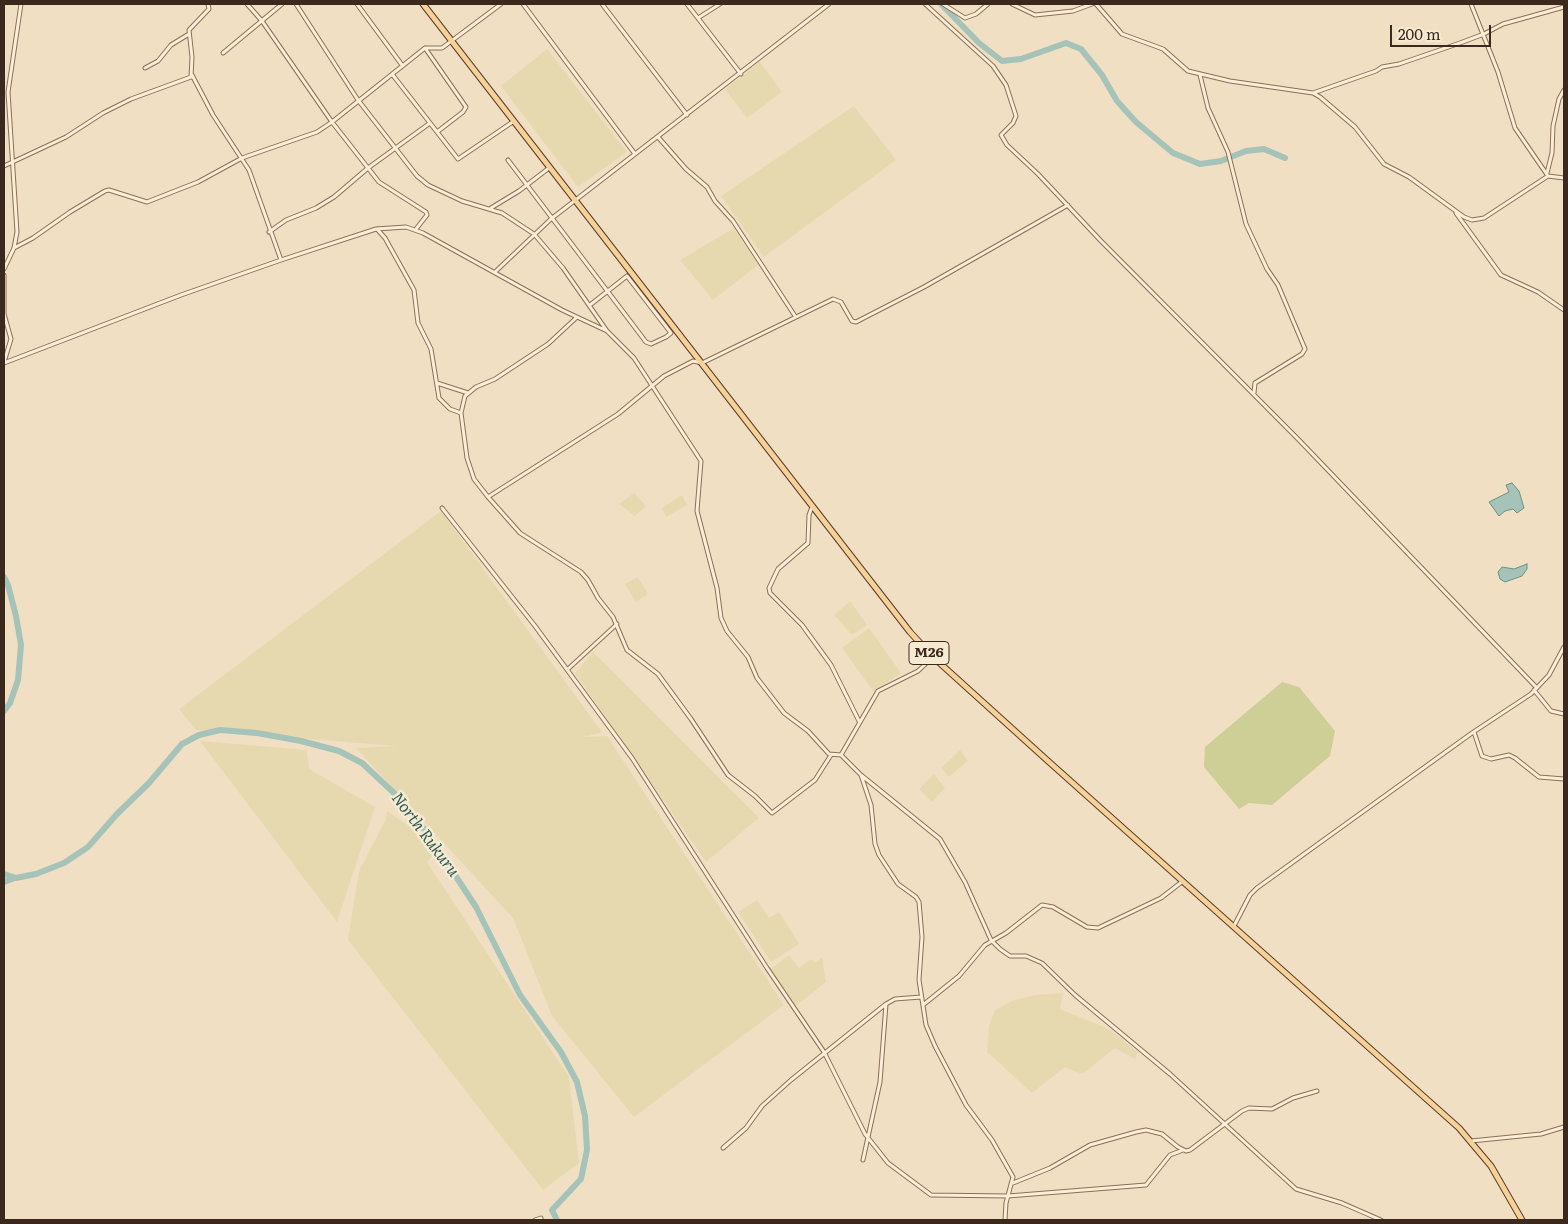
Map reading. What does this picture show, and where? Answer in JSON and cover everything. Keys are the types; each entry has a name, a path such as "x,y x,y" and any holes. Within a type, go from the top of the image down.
{"main road":[{"name":"M26","path":"423,4 576,200 629,273 702,363 910,632 933,657 1471,1141 1491,1166 1522,1220"}],"street":[{"path":"4,269 14,248 18,219 8,92 21,4"},
{"path":"208,4 209,9 192,26 189,34 192,75 213,114 249,170 269,232 281,260"},
{"path":"247,4 262,21 332,122 368,168 383,185 426,212 427,215 416,229"},
{"path":"223,53 282,4"},
{"path":"296,4 358,100 417,176 428,185 462,201 502,213 534,234 590,305 607,331 634,358 701,462 698,511 723,625 748,657 757,678 784,713 808,731 831,755 841,755 861,775 940,839 962,875 991,940 1010,956 1026,956 1042,963 1075,995 1143,1051 1296,1189 1342,1203 1381,1220"},
{"path":"357,4 402,65"},
{"path":"14,248 33,238 70,212 105,191 109,190 147,202 203,180 242,158 309,136 332,122 425,48 442,48 501,4"},
{"path":"522,4 635,154"},
{"path":"602,4 687,115"},
{"path":"688,4 741,74"},
{"path":"698,18 720,4"},
{"path":"495,272 508,263 534,234 551,219 741,74 829,4"},
{"path":"925,4 995,68 1009,91 1016,116 1001,137 1254,394 1536,689 1551,711 1564,714"},
{"path":"943,4 965,18 976,14 988,4"},
{"path":"1012,4 1035,14 1073,12 1092,4"},
{"path":"1096,4 1126,37 1163,48 1188,71 1200,75 1313,93 1337,110 1354,127 1384,164 1409,177 1454,210 1472,220 1484,218 1547,175 1552,153 1553,126 1559,99 1564,90"},
{"path":"1471,4 1498,72 1511,118 1547,175 1564,178"},
{"path":"1313,93 1376,71 1382,67 1399,64 1484,34 1503,24 1564,7"},
{"path":"145,68 158,62 171,45 189,34"},
{"path":"425,48 466,107 463,112 436,132"},
{"path":"392,74 458,159 514,121"},
{"path":"4,166 66,137 103,113 131,99 188,79 192,75"},
{"path":"1200,75 1208,108 1222,136 1232,163 1246,224 1267,269 1278,285 1305,349 1302,354 1255,383 1254,394"},
{"path":"269,232 286,220 316,208 334,197 368,168 397,149 430,123"},
{"path":"658,137 686,169 706,187 715,201 734,221 795,316"},
{"path":"508,160 525,185 608,291 646,342 653,343 671,333 629,273 608,291 590,305"},
{"path":"490,208 549,167"},
{"path":"488,497 618,414 668,374 693,361 702,363 795,316 837,298 852,321 856,322 918,290 1068,205"},
{"path":"1454,210 1501,275 1538,292 1564,310"},
{"path":"4,362 181,295 281,260 376,229 406,227 416,229 576,318 607,331"},
{"path":"376,229 385,238 414,290 418,323 431,349 438,396 454,412 460,413"},
{"path":"4,275 6,291 4,314 11,339 4,362"},
{"path":"576,318 548,344 495,379 468,393 462,403 460,413 471,473 488,497 520,533 581,572 617,624 628,650 658,674 728,775 755,796 772,813 815,780 831,755"},
{"path":"437,383 468,393"},
{"path":"812,507 809,515 808,543 782,564 774,575 769,591 783,609 802,625 836,673 859,721"},
{"path":"442,508 568,669 632,758 762,960 824,1052 868,1137 888,1163 931,1195 1008,1196 1146,1185 1170,1155 1183,1150 1190,1150 1223,1123 1249,1108 1272,1109 1293,1098 1317,1091"},
{"path":"568,669 617,624"},
{"path":"1234,926 1250,895 1258,888 1536,689 1549,674 1564,647"},
{"path":"841,755 878,691 918,671 933,657"},
{"path":"1474,732 1482,756 1490,758 1508,755 1515,758 1538,777 1564,779"},
{"path":"861,775 871,804 875,844 879,855 898,884 916,897 919,902 922,937 920,980 926,1024 935,1046 966,1105 992,1140 1013,1177 1005,1220"},
{"path":"923,1005 959,976 979,950 991,940 1001,936 1046,904 1086,927 1105,926 1161,898 1183,882"},
{"path":"724,1148 746,1128 762,1106 824,1052 886,1004 895,999 922,997"},
{"path":"863,1160 880,1082 886,1004"},
{"path":"1471,1141 1557,1130 1564,1127"},
{"path":"1013,1183 1050,1168 1090,1145 1146,1130 1162,1134 1183,1150"},
{"path":"1557,1130 1564,1132"},
{"path":"535,1220 541,1218"}],"shaded area":[{"path":"547,49 627,152 578,187 501,86"},
{"path":"760,62 782,92 747,118 725,89"},
{"path":"854,106 896,160 764,257 721,196"},
{"path":"734,228 758,265 713,300 680,260"},
{"path":"634,493 646,506 635,516 619,504"},
{"path":"682,495 687,505 666,517 662,508"},
{"path":"441,511 602,732 584,737 607,736 784,1005 634,1117 552,1016 513,918 356,748 396,746 196,730 179,709"},
{"path":"638,577 648,594 636,602 625,584"},
{"path":"850,601 867,625 852,635 834,615"},
{"path":"869,628 901,673 874,692 842,648"},
{"path":"593,652 759,818 706,862 575,673"},
{"path":"200,741 307,750 309,769 375,807 337,922"},
{"path":"960,750 968,761 949,777 941,768"},
{"path":"934,774 945,788 932,802 919,789"},
{"path":"387,811 415,830 435,853 427,862 569,1077 579,1163 543,1190 348,940 359,871 386,819"},
{"path":"757,900 769,918 779,912 799,944 771,962 738,912"},
{"path":"789,955 799,968 811,959 815,963 822,958 826,982 796,1006 769,970"},
{"path":"1063,993 1060,1009 1109,1029 1138,1052 1135,1059 1115,1048 1082,1074 1065,1067 1032,1093 987,1052 989,1026 995,1010 1012,1001 1035,995"}],"green space":[{"path":"1282,682 1299,687 1335,731 1330,756 1272,805 1249,803 1239,809 1204,767 1205,747"}],"water":[{"path":"1512,483 1519,491 1524,508 1517,513 1513,509 1505,511 1499,516 1489,502 1509,492 1506,485"},
{"path":"1527,564 1527,569 1522,576 1505,582 1500,579 1498,572 1502,567 1514,569"}],"waterway":[{"path":"941,4 979,43 1002,61 1021,59 1066,43 1081,49 1102,75 1117,101 1136,122 1173,153 1200,164 1221,161 1246,151 1264,149 1285,158"},
{"name":"North Rukuru","path":"4,577 16,616 21,645 18,680 10,703 4,711"},
{"name":"North Rukuru","path":"4,874 16,878 36,874 64,863 88,847 117,814 149,783 182,744 199,735 220,730 257,733 301,741 339,751 362,763 393,792 426,831 476,907 520,995 561,1052 577,1082 585,1116 587,1150 581,1179 552,1210 557,1220"},
{"name":"North Rukuru","path":"4,882 15,878"}]}
